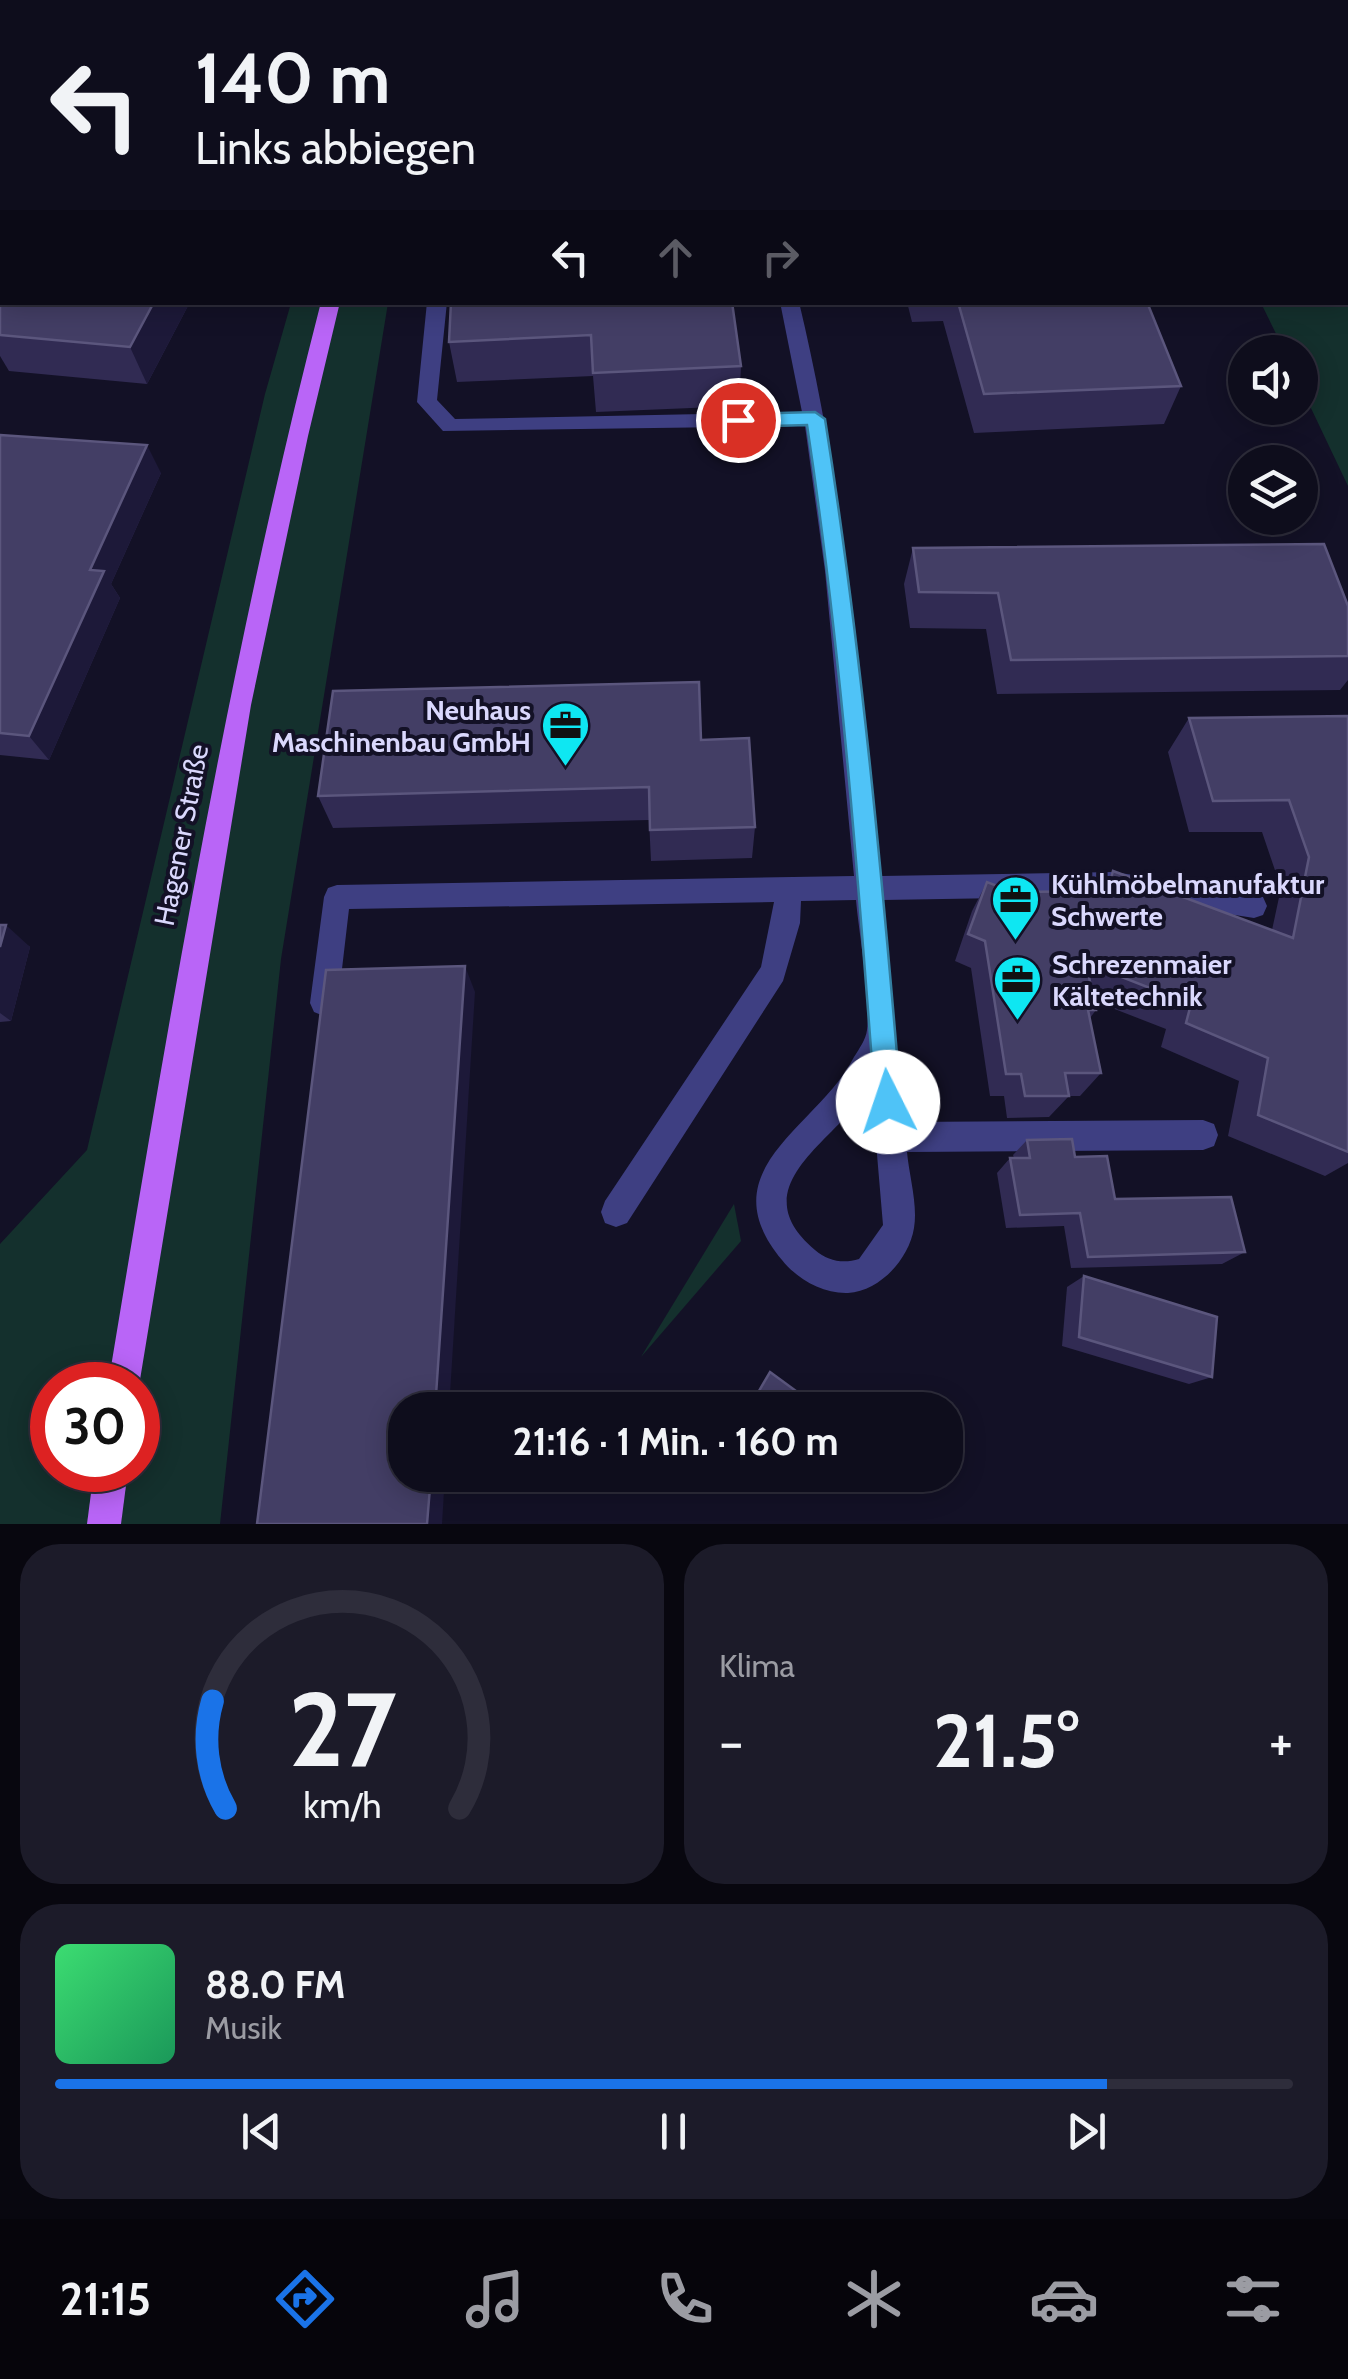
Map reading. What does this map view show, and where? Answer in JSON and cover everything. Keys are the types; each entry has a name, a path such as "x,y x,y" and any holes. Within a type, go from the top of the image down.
{"main road":[{"name":"Hagener Straße","path":"128,1362 212,854 274,532 330,305"},
{"path":"104,1524 109,1492"}],"street":[{"path":"436,305 427,402 450,426 815,419"},
{"path":"790,305 815,419 829,508 871,886 883,1030 890,1138 899,1227 882,1260 854,1277 822,1272 791,1251 774,1217 771,1191 782,1165 850,1094 883,1030"},
{"path":"320,1034 337,897 1114,884 1254,906"},
{"path":"616,1212 773,972 786,923 788,890"},
{"path":"890,1138 1204,1135"}],"green space":[{"path":"290,305 388,305 281,959 220,1524 0,1524 0,1244 87,1150 265,394"},
{"path":"1262,305 1348,305 1348,486 1318,423 1318,335 1277,335"},
{"path":"734,1204 741,1241 641,1357"}],"building":[{"path":"0,305 152,305 130,347 0,335"},
{"path":"451,305 732,305 741,366 593,373 591,335 449,342"},
{"path":"959,305 1148,305 1181,386 984,394"},
{"path":"0,435 147,445 90,570 104,571 29,736 0,733"},
{"path":"1324,544 1348,606 1348,656 1011,660 998,593 919,592 913,548"},
{"path":"699,682 701,740 749,738 755,827 650,830 649,787 318,796 333,691"},
{"path":"1348,716 1348,1152 1258,1115 1268,1058 1186,1023 1191,1004 1086,963 1096,1010 1088,1010 1101,1073 1065,1073 1069,1096 1025,1096 1021,1074 1006,1074 985,941 968,934 987,882 1013,892 1107,891 1113,871 1293,938 1309,857 1289,800 1213,801 1189,718"},
{"path":"0,925 6,925 0,947"},
{"path":"465,966 436,1392 388,1392 388,1492 430,1492 427,1524 257,1524 326,970"},
{"path":"1072,1139 1075,1157 1107,1156 1115,1199 1231,1197 1245,1252 1088,1257 1080,1213 1020,1215 1010,1158 1030,1158 1027,1140"},
{"path":"1084,1276 1217,1317 1212,1377 1079,1337"},
{"path":"770,1372 797,1392 758,1392"}],"place":[{"name":"Neuhaus Maschinenbau GmbH","path":"566,768"},
{"name":"Kühlmöbelmanufaktur Schwerte","path":"1016,942"},
{"name":"Schrezenmaier Kältetechnik","path":"1017,1022"}],"route":[{"path":"738,420 815,419 829,508 871,886 888,1102"}]}
